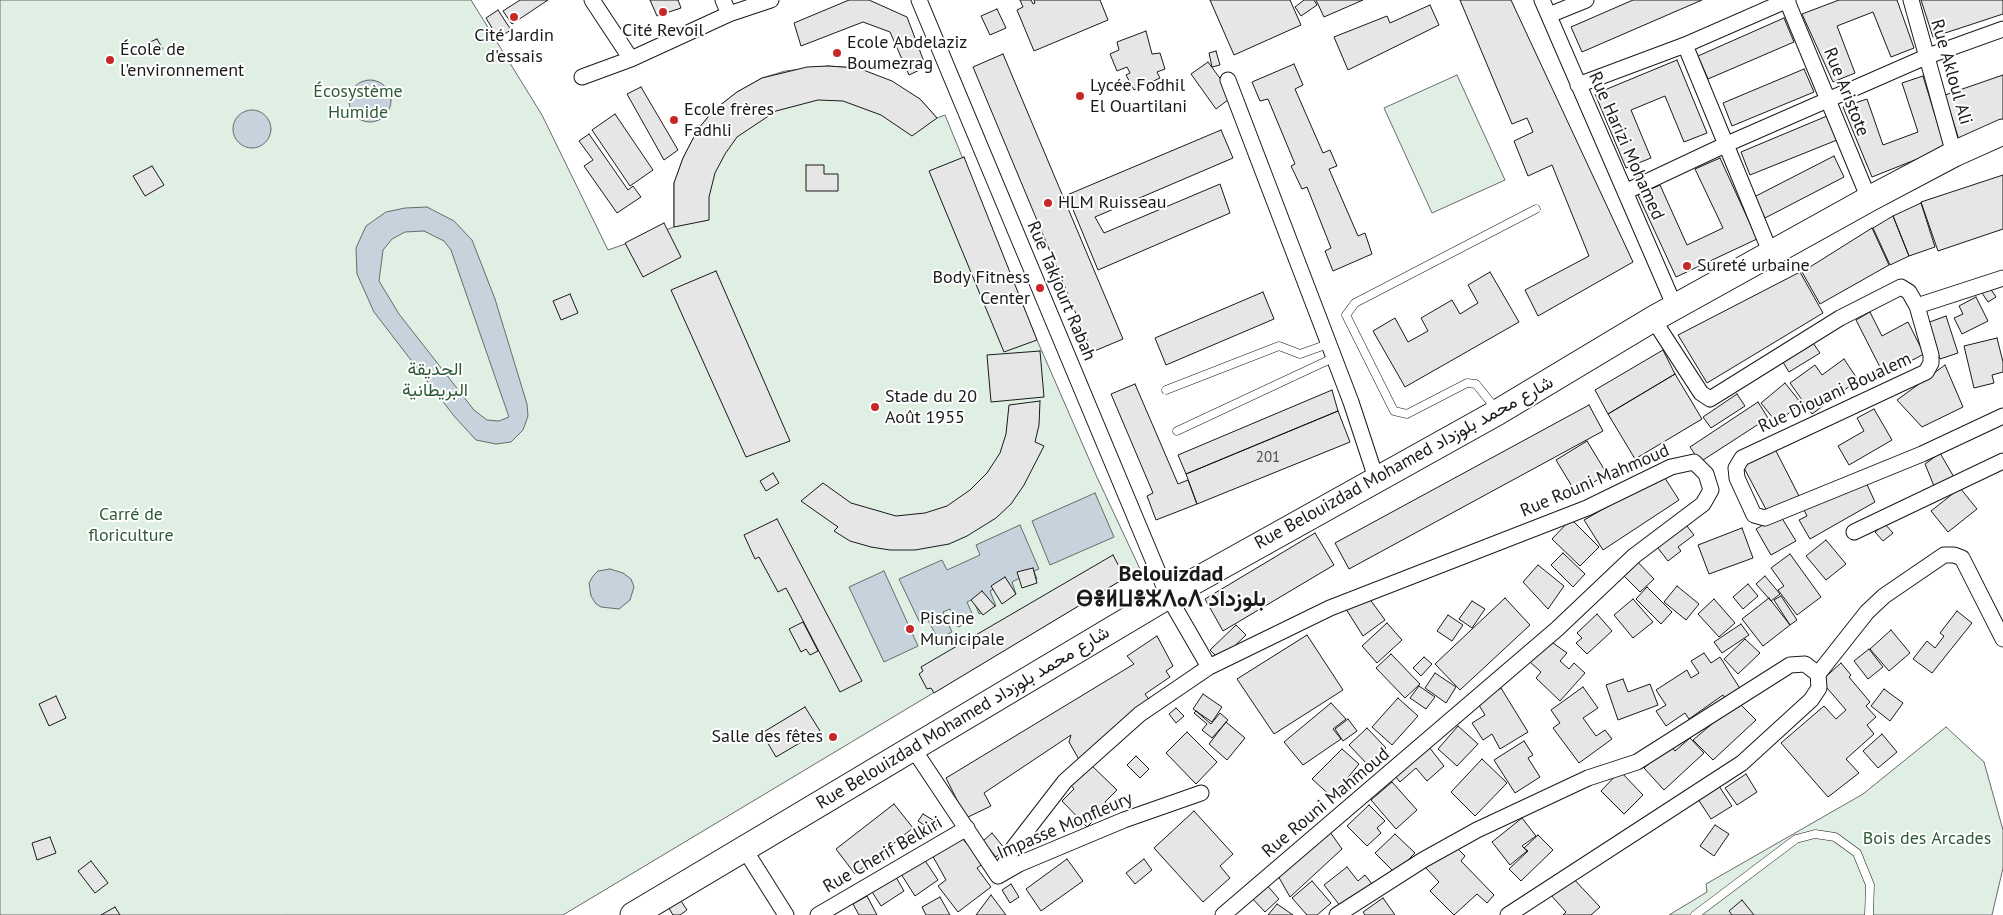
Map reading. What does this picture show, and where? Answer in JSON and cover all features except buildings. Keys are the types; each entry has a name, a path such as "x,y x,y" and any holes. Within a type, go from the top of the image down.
{"main road":[{"name":"Rue Belouizdad Mohamed شارع محمد بلوزداد","path":"633,915 745,850 912,747 1168,596 1376,478 1498,412 1653,319 1869,199 1954,154 2003,132"}],"street":[{"path":"592,0 632,59"},
{"path":"723,0 729,14"},
{"path":"582,77 632,59 729,14 770,0"},
{"name":"Rue Takjourt Rabah","path":"920,0 1168,596"},
{"name":"Rue Harizi Mohamed","path":"1542,0 1675,307"},
{"path":"1549,15 1586,0"},
{"path":"1578,85 1685,45 1767,4 1788,0"},
{"name":"Rue Aristote","path":"1788,0 1869,199"},
{"name":"Rue Akloul Ali","path":"1911,0 1954,154"},
{"path":"1625,192 1727,144 1928,56 2003,30"},
{"path":"1685,45 1771,254"},
{"path":"1228,80 1376,478"},
{"path":"1917,306 2003,278"},
{"name":"Rue Diouani Boualem","path":"1653,319 1700,393 1710,399 1840,318 1893,291 1901,288 1909,292 1917,306 1931,354 1931,363 1926,372 1742,458 1736,468 1737,478 1754,515 1765,518 1922,454 2003,416"},
{"path":"1854,532 2003,461"},
{"name":"Rue Rouni Mahmoud","path":"1209,667 1330,608 1587,508 1671,467 1694,462 1706,474 1711,490 1704,504 1634,556 1557,629 1223,915"},
{"path":"1508,915 1742,762 1811,700 1819,688 1818,674 1867,612 1884,596 1944,555 1954,554 1962,558 2003,639"},
{"path":"1168,596 1209,667"},
{"path":"1338,915 1423,860 1477,830 1588,778 1637,762 1790,665 1804,664 1818,674"},
{"name":"Impasse Monfleury","path":"998,876 1014,847 1065,781 1140,714 1209,667"},
{"path":"912,747 998,876"},
{"name":"Impasse Monfleury","path":"998,876 1019,864 1124,820 1201,793"},
{"name":"Rue Cherif Belkiri","path":"818,915 967,828"},
{"path":"745,850 786,915"}],"lane":[{"path":"1498,412 1476,384 1467,383 1407,414 1394,411 1346,315 1355,304 1536,209"},
{"path":"1166,390 1279,346 1300,354 1330,351"},
{"path":"1177,431 1330,351"},
{"path":"1695,915 1796,839 1815,834 1835,837 1857,853 1870,885 1869,915"}],"green space":[{"path":"0,0 471,0 542,115 608,250 674,227 674,183 683,158 698,129 714,110 737,92 762,78 785,71 828,66 858,68 920,99 937,118 945,115 1037,340 1096,475 1140,569 563,915 0,915"},
{"path":"1457,75 1505,180 1432,213 1384,108"},
{"name":"Bois des Arcades","path":"1946,727 1984,762 2003,830 2003,868 1992,915 1669,915 1707,892 1706,884 1863,794"}],"shaded area":[{"path":"370,80 385,86 391,101 385,116 370,122 355,116 349,101 355,86"},
{"path":"252,110 266,115 271,129 266,143 252,148 238,143 233,129 238,115"},
{"path":"427,207 454,221 472,240 495,299 527,404 528,416 523,430 511,442 496,444 476,440 454,416 374,312 357,274 356,248 366,226 386,212 405,208","holes":["424,231 444,241 451,250 509,417 499,421 487,420 474,410 399,314 379,281 383,250 392,239 405,232"]},
{"path":"1095,493 1114,537 1050,565 1032,521"},
{"path":"1020,525 1039,569 1034,571 1037,579 1024,585 1020,578 1012,582 1016,594 1001,600 996,588 990,591 996,606 979,614 973,599 967,602 975,620 958,627 950,609 943,612 952,632 938,639 928,620 920,623 899,579 942,560 947,570 980,555 976,545"},
{"path":"610,569 623,573 631,579 634,587 630,600 619,609 601,607 596,604 591,596 589,583 593,576 598,571"},
{"path":"884,571 918,646 884,662 849,587"}],"place":[{"name":"Cité Revoil","path":"663,12"},
{"name":"Cité Jardin d'essais","path":"514,17"},
{"name":"Ecole Abdelaziz Boumezrag","path":"837,53"},
{"name":"École de l'environnement","path":"110,60"},
{"name":"Lycée Fodhil El Ouartilani","path":"1080,96"},
{"name":"Ecole frères Fadhli","path":"674,120"},
{"name":"HLM Ruisseau","path":"1048,203"},
{"name":"Sureté urbaine","path":"1687,266"},
{"name":"Body Fitness Center","path":"1040,288"},
{"name":"Stade du 20 Août 1955","path":"875,407"},
{"name":"Piscine Municipale","path":"910,629"},
{"name":"Salle des fêtes","path":"833,737"}],"district":[{"name":"Belouizdad ⴱⴻⵍⵡⴻⵣⴷⴰⴷ بلوزداد","path":"1171,588"}],"park label":[{"name":"Écosystème Humide","path":"358,102"},
{"name":"الحديقة البريطانية","path":"435,380"},
{"name":"Carré de floriculture","path":"131,525"}]}
